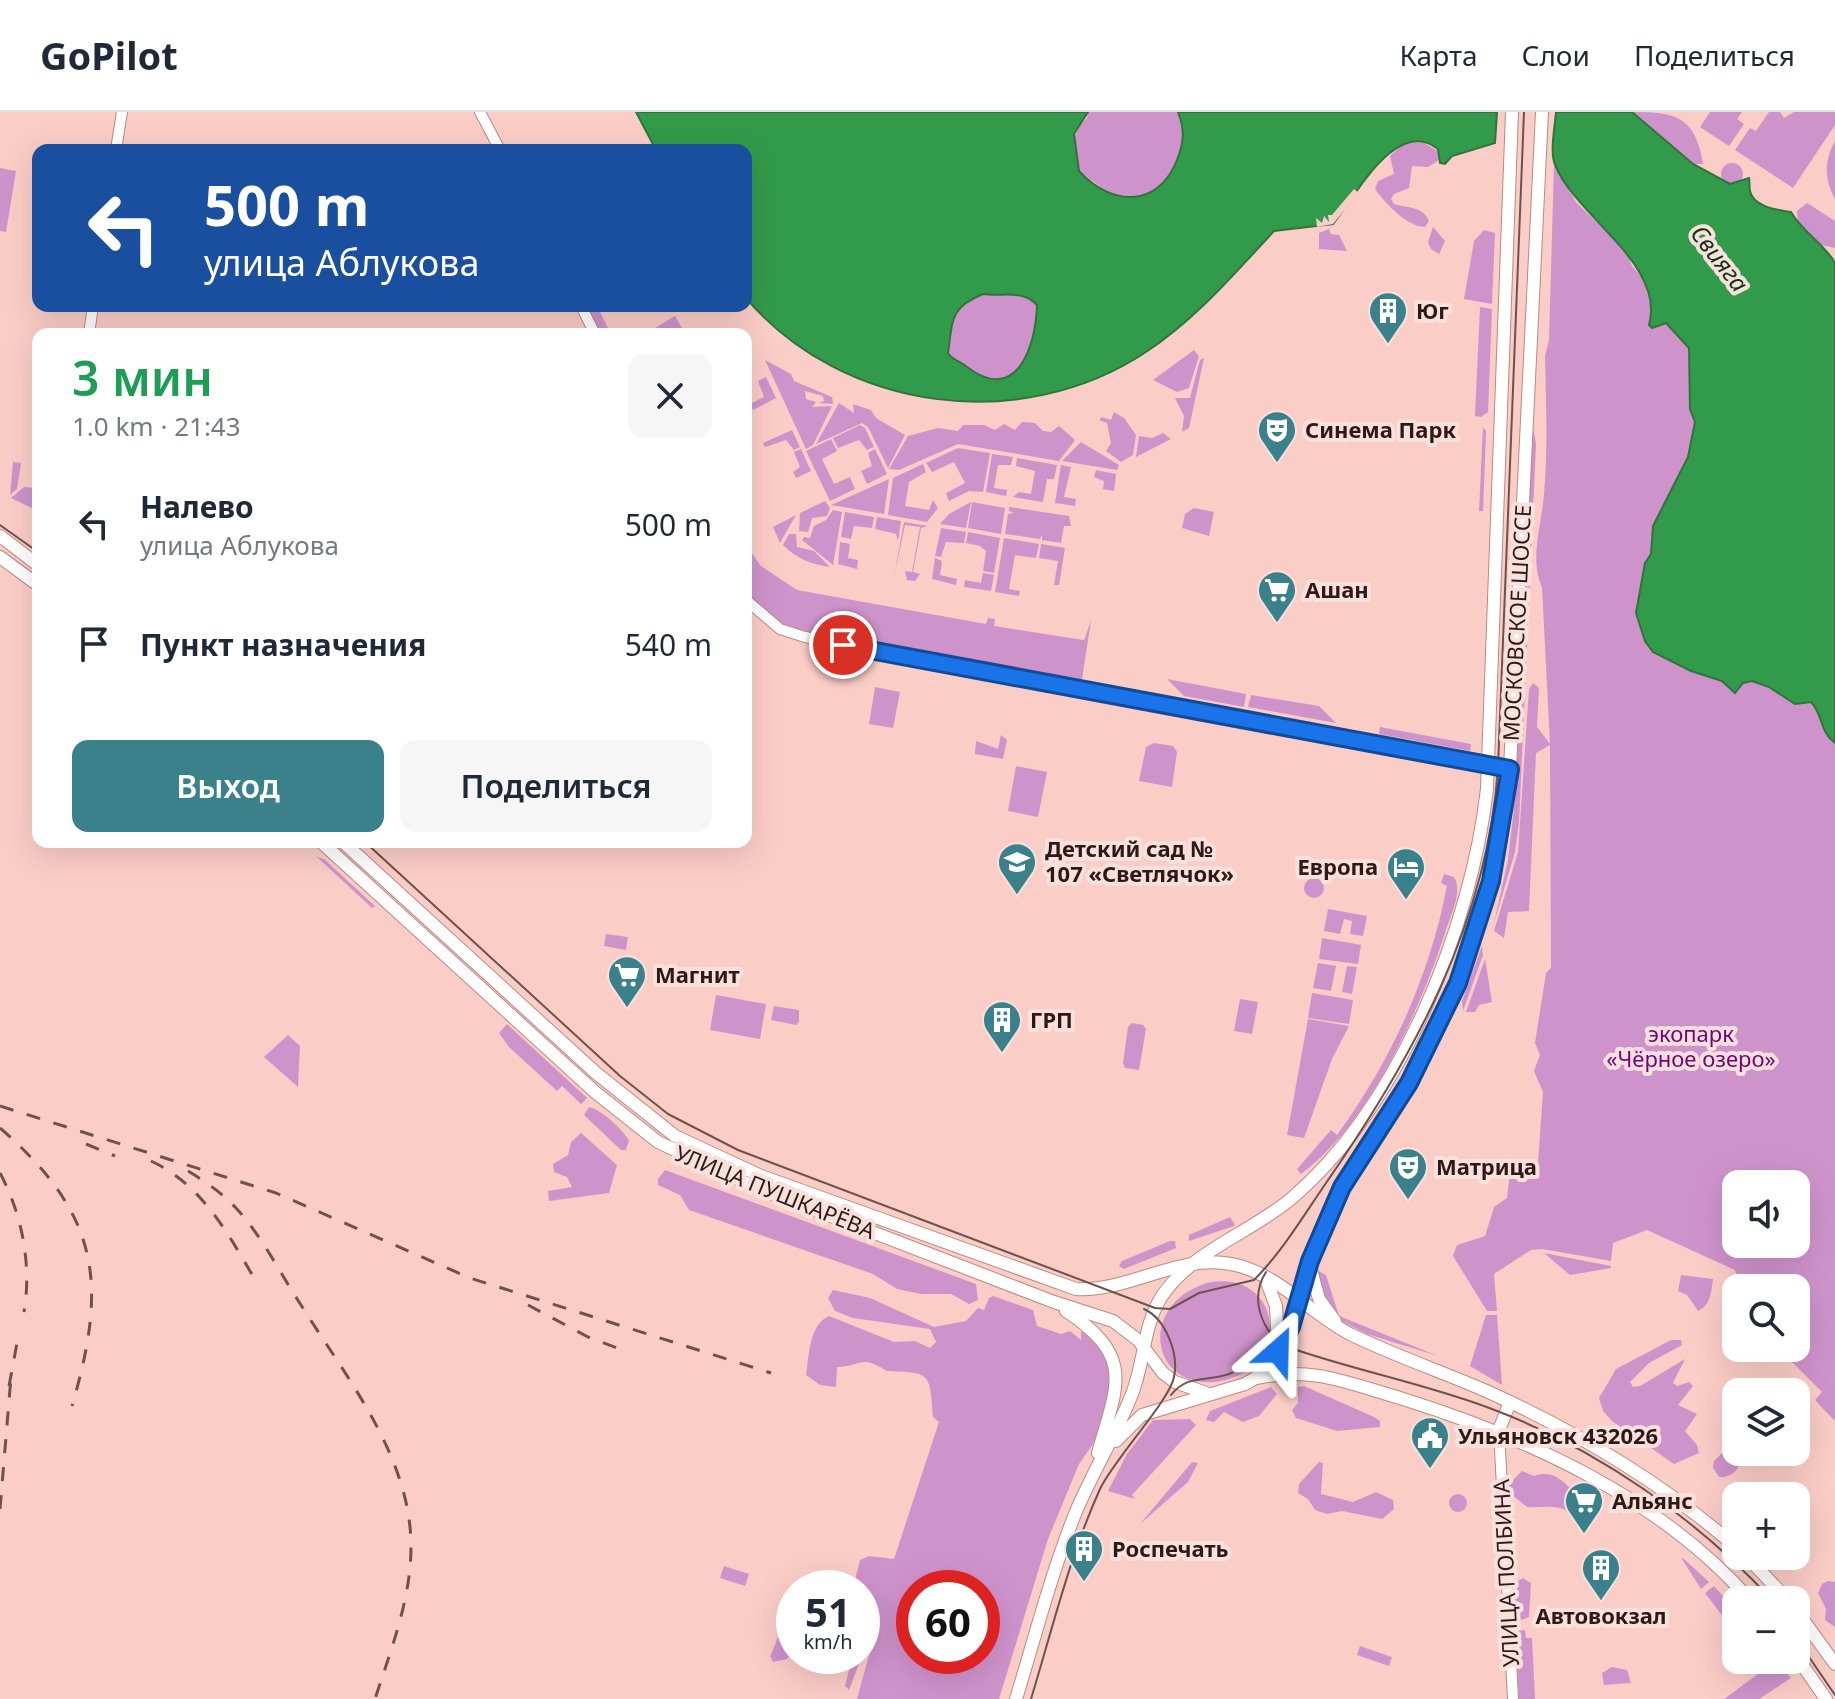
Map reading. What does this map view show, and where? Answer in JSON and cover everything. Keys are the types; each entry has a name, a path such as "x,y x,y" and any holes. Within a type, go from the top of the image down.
{"main road":[{"name":"МОСКОВСКОЕ ШОССЕ","path":"1195,1262 1276,1210 1316,1175 1356,1124 1394,1065 1435,982 1460,911 1481,833 1488,765 1512,112"},
{"name":"МОСКОВСКОЕ ШОССЕ","path":"1257,1378 1278,1351 1299,1301 1310,1261 1342,1187 1409,1083 1453,997 1491,881 1510,769 1542,112"},
{"path":"0,536 32,560"},
{"path":"0,557 32,579"},
{"path":"1488,765 1510,769"},
{"name":"УЛИЦА ПУШКАРЁВА","path":"328,848 595,1092 658,1142 738,1180 1054,1302 1113,1321 1144,1347 1163,1373 1175,1382 1206,1393"},
{"name":"УЛИЦА ПУШКАРЁВА","path":"350,848 634,1107 695,1147 761,1176 1076,1289 1101,1287 1195,1262"},
{"path":"1310,1261 1319,1299 1346,1331"},
{"path":"1016,1699 1061,1552 1091,1479 1124,1416 1155,1308 1173,1282 1195,1262 1230,1263 1264,1276 1346,1331 1570,1431 1652,1480 1722,1536"},
{"path":"1264,1276 1276,1306 1278,1351"},
{"path":"1054,1302 1097,1334 1116,1371 1117,1396 1091,1479"},
{"path":"1103,1455 1136,1419 1206,1393 1232,1389 1257,1378 1283,1372 1322,1374 1499,1430 1566,1462 1654,1516 1682,1537 1735,1586"},
{"name":"УЛИЦА ПОЛБИНА","path":"1499,1430 1510,1402"},
{"path":"1759,1570 1775,1586"},
{"path":"1810,1629 1835,1664"},
{"path":"1809,1674 1826,1699"}],"street":[{"path":"117,144 122,112"},
{"path":"480,112 497,144"},
{"path":"752,605 780,629 805,637 1488,765"},
{"name":"УЛИЦА ПОЛБИНА","path":"1499,1430 1513,1699"}],"green space":[{"path":"1088,112 1177,112 1182,134 1180,157 1169,179 1152,193 1152,199 1110,194 1079,171 1074,142"},
{"path":"1629,112 1658,113 1680,119 1694,135 1703,164 1693,164"},
{"path":"1710,112 1742,112 1737,119 1744,124 1729,146 1700,127"},
{"path":"1769,112 1780,112 1784,118 1794,112 1835,112 1835,125 1793,188 1735,150 1750,128 1756,131"},
{"path":"1835,141 1835,199 1827,170"},
{"path":"1405,142 1424,143 1438,151 1439,160 1428,167 1412,166 1409,188 1394,194 1391,199 1394,204 1423,213 1429,221 1425,227 1404,218 1375,189 1378,181 1394,174 1390,156"},
{"path":"1732,163 1743,174 1732,185 1721,174"},
{"name":"экопарк «Чёрное озеро»","path":"1554,164 1576,202 1626,251 1632,266 1646,281 1652,315 1669,325 1689,347 1690,408 1695,422 1688,457 1653,526 1651,554 1636,613 1645,641 1663,657 1723,681 1735,693 1743,683 1752,681 1795,704 1811,702 1835,743 1835,1421 1815,1400 1822,1392 1792,1362 1810,1362 1810,1274 1736,1274 1735,1270 1647,1230 1613,1243 1611,1261 1542,1249 1531,1250 1494,1274 1497,1311 1487,1311 1453,1256 1457,1245 1485,1236 1494,1207 1507,1198 1510,1173 1525,1174 1526,1179 1537,1177 1543,1092 1534,1071 1540,1055 1535,1043 1546,973 1551,968 1550,745 1536,753 1529,911 1508,912 1504,938 1494,931 1518,852 1529,689 1533,683 1539,688 1537,727 1550,744 1542,587 1536,553 1545,477 1545,356 1549,340"},
{"path":"0,168 16,171 6,232 0,231"},
{"path":"1807,203 1835,221 1835,248 1821,245 1798,222 1797,211"},
{"path":"1433,227 1445,241 1439,254 1431,249 1428,242"},
{"path":"1329,229 1331,234 1339,235 1347,251 1319,249 1319,233"},
{"path":"1484,230 1495,233 1492,304 1464,299 1474,241"},
{"path":"983,294 1018,295 1037,305 1028,353 1011,375 999,379 984,377 948,353 952,324 958,310"},
{"path":"1480,307 1492,309 1488,412 1481,417 1475,416"},
{"path":"589,312 600,312 608,328 597,328"},
{"path":"675,316 682,328 655,328"},
{"path":"1194,350 1199,356 1189,388 1177,392 1153,380"},
{"path":"1204,358 1189,428 1182,432 1184,416 1175,398 1190,398 1200,360"},
{"path":"765,360 791,374 794,381 832,397 833,404 819,403 824,401 823,396 805,391 806,399 816,402 812,407 832,406 813,445 806,449"},
{"path":"766,377 776,398 753,410 752,403 764,397 758,381"},
{"path":"839,403 854,413 853,404 871,410 876,418 905,435 888,468 868,427 862,423 816,444"},
{"path":"1114,412 1124,418 1136,435 1133,455 1121,462 1106,451 1111,443 1107,423 1099,420 1102,417 1111,420"},
{"path":"1532,421 1536,444 1519,823 1515,852 1494,923 1508,860 1514,808"},
{"path":"1022,422 1035,423 1043,431 1051,432 1059,426 1075,440 1059,461 958,444 899,470 889,469 908,436 938,428 958,431 963,425 984,425 995,430 1004,424 1015,430"},
{"path":"860,425 865,428 874,447 867,450 859,440 838,448 833,438"},
{"path":"1483,427 1486,431 1483,511 1479,511"},
{"path":"792,430 800,447 794,450 786,440 765,447 763,443"},
{"path":"1163,433 1171,439 1136,457 1139,436 1152,438"},
{"path":"831,439 837,451 822,459 834,484 850,477 855,489 830,501 806,451"},
{"path":"1081,442 1119,465 1117,470 1062,461"},
{"path":"958,448 990,453 983,492 969,491 949,501 946,493 965,483 954,462 932,472 926,463"},
{"path":"801,449 811,471 796,478 793,472 800,467 794,452"},
{"path":"875,449 887,474 867,484 861,471 872,466 868,453"},
{"path":"992,454 1013,457 1011,465 998,465 994,488 1007,490 1006,496 986,492"},
{"path":"1017,458 1057,465 1054,479 1047,479 1043,502 1013,497 1019,492 1031,494 1035,471 1016,466"},
{"path":"13,462 21,463 17,489 10,495"},
{"path":"923,464 926,472 909,482 905,506 929,510 933,500 938,508 927,522 888,515 893,478"},
{"path":"1061,465 1071,467 1064,497 1076,499 1075,506 1055,503"},
{"path":"1096,470 1116,474 1114,491 1103,489 1104,481 1094,477"},
{"path":"889,479 884,514 831,505"},
{"path":"24,487 32,488 32,508 11,498"},
{"path":"825,501 830,508 827,516 812,518 808,532 799,531 800,513"},
{"path":"971,502 966,528 940,524 949,514"},
{"path":"972,502 1005,508 1001,534 968,528"},
{"path":"1009,507 1069,516 1071,526 1064,526 1061,543 1042,540 1042,535 1040,539 1005,534 1008,514 1014,513 1009,511"},
{"path":"1194,508 1214,512 1209,536 1182,528 1185,514"},
{"path":"833,510 842,512 833,565 802,540 804,537 810,538 814,526 826,520"},
{"path":"845,512 874,517 872,528 854,526 851,539 841,537"},
{"path":"796,515 780,543 773,527"},
{"path":"877,517 901,521 898,541 896,534 875,529"},
{"path":"904,522 928,526 921,528 913,572 920,574 915,581 907,580 905,571 912,572 920,527 905,525 894,577"},
{"path":"941,528 966,532 964,543 946,542 941,557 935,556"},
{"path":"968,532 1000,538 994,573 983,571 986,551 980,546 966,543"},
{"path":"789,534 796,534 797,547 814,551 830,567 805,560 788,550 783,545"},
{"path":"1004,538 1039,544 1036,558 1015,555 1009,589 1020,591 1019,596 995,592"},
{"path":"840,542 850,544 848,558 858,560 857,569 838,564"},
{"path":"1041,544 1065,548 1059,585 1054,585 1058,561 1039,558"},
{"path":"752,553 761,566 797,590 986,624 988,618 995,619 994,626 1084,640 1091,621 1082,679 1069,682 790,629 770,617 752,598"},
{"path":"935,558 942,561 940,575 957,579 956,585 932,579"},
{"path":"983,573 994,575 991,591 964,587 965,580 981,583"},
{"path":"1167,679 1246,694 1244,707 1184,696"},
{"path":"875,687 900,692 893,728 869,724"},
{"path":"1251,695 1319,706 1336,723 1248,707"},
{"path":"1380,727 1471,744 1470,751 1379,734"},
{"path":"1001,735 1007,740 1003,759 975,754 976,741 998,749"},
{"path":"1154,743 1173,746 1177,752 1172,787 1139,781 1146,747"},
{"path":"1016,766 1047,772 1038,817 1008,811"},
{"path":"316,856 325,860 375,906 372,908"},
{"path":"1444,874 1454,877 1457,889 1455,903 1407,1028 1390,1062 1349,1126 1301,1174 1297,1169 1331,1130 1337,1135 1357,1106 1406,1016 1439,920 1447,886 1441,883"},
{"path":"1314,878 1321,881 1324,888 1321,895 1314,898 1307,895 1304,888 1307,881"},
{"path":"1328,909 1367,916 1363,936 1350,934 1352,921 1344,919 1340,934 1324,931"},
{"path":"606,934 628,937 626,950 604,946"},
{"path":"1322,938 1361,945 1358,964 1319,959"},
{"path":"1482,946 1483,955 1463,1011 1462,1001"},
{"path":"1485,959 1492,1002 1479,1005 1475,1012 1466,1012"},
{"path":"1318,963 1336,966 1331,991 1313,988"},
{"path":"1347,966 1357,967 1352,994 1342,992"},
{"path":"1312,993 1353,1000 1349,1024 1308,1018"},
{"path":"716,995 766,1004 760,1039 710,1030"},
{"path":"1240,999 1258,1002 1252,1034 1234,1031"},
{"path":"774,1006 799,1010 799,1022 796,1025 771,1020"},
{"path":"1308,1019 1349,1026 1332,1059 1304,1138 1287,1135"},
{"path":"1132,1023 1143,1025 1146,1029 1139,1070 1125,1068 1123,1063 1128,1027"},
{"path":"507,1024 587,1098 581,1104 562,1086 557,1091 509,1047 499,1033"},
{"path":"288,1035 300,1046 298,1087 264,1057"},
{"path":"589,1107 606,1116 621,1130 629,1140 626,1150 621,1150 584,1115"},
{"path":"581,1133 617,1165 609,1193 549,1201 548,1191 572,1187 567,1177 554,1172 553,1164 568,1155 571,1142"},
{"path":"665,1170 976,1284 978,1300 969,1304 951,1294 921,1294 897,1289 873,1274 689,1210 680,1195 658,1185 658,1179"},
{"path":"1230,1217 1235,1225 1189,1241 1189,1235"},
{"path":"1175,1241 1176,1248 1124,1269 1119,1266 1122,1261"},
{"path":"1544,1253 1611,1266 1611,1268 1570,1275"},
{"path":"1317,1270 1326,1275 1339,1316 1438,1356 1367,1334 1338,1319 1330,1311 1315,1279"},
{"path":"1681,1275 1713,1279 1708,1302 1698,1311 1687,1295 1678,1291"},
{"path":"1211,1282 1236,1283 1254,1292 1265,1307 1270,1325 1267,1344 1257,1361 1240,1375 1214,1382 1192,1380 1176,1372 1165,1358 1160,1341 1162,1324 1171,1306 1187,1292"},
{"path":"833,1290 870,1298 934,1327 966,1321 978,1308 984,1310 993,1296 1033,1310 1037,1326 1061,1334 1070,1331 1081,1340 1081,1331 1100,1345 1111,1366 1115,1389 1048,1539 999,1699 857,1699 864,1674 880,1674 880,1570 858,1570 860,1560 869,1556 894,1559 939,1422 933,1417 928,1383 920,1374 887,1371 862,1362 837,1367 836,1387 820,1385 806,1375 811,1342 817,1326 829,1316 894,1342 915,1341 930,1348 936,1342 930,1329 853,1318 835,1311 828,1298"},
{"path":"1486,1315 1497,1315 1502,1385 1470,1366"},
{"path":"1671,1340 1681,1340 1682,1345 1649,1363 1630,1382 1633,1387 1640,1386 1685,1359 1673,1383 1677,1386 1689,1382 1693,1386 1678,1405 1697,1414 1685,1431 1697,1445 1699,1453 1674,1464 1612,1421 1603,1411 1599,1398 1616,1369"},
{"path":"1304,1386 1374,1417 1380,1421 1380,1427 1337,1431 1296,1418 1292,1410 1298,1403 1298,1387"},
{"path":"1271,1387 1277,1394 1259,1416 1243,1422 1224,1412 1214,1422 1206,1420 1210,1411"},
{"path":"1190,1419 1196,1425 1132,1495 1135,1499 1108,1491 1127,1454 1153,1420"},
{"path":"1722,1453 1722,1466 1739,1466 1733,1473 1719,1477 1713,1468 1714,1461"},
{"path":"1192,1462 1198,1463 1188,1482 1140,1524"},
{"path":"1319,1462 1323,1463 1321,1494 1353,1502 1376,1492 1393,1500 1394,1509 1382,1519 1342,1511 1327,1514 1315,1510 1308,1499 1298,1493 1299,1484"},
{"path":"1522,1471 1534,1476 1553,1476 1581,1497 1598,1502 1603,1508 1596,1514 1583,1517 1560,1508 1527,1507 1511,1494 1509,1484"},
{"path":"1454,1494 1462,1494 1467,1503 1465,1510 1454,1512 1449,1507 1449,1499"},
{"path":"1682,1559 1709,1582 1701,1589"},
{"path":"724,1566 749,1574 745,1586 720,1578"},
{"path":"1523,1578 1531,1583 1529,1617 1521,1620 1515,1614 1515,1583"},
{"path":"1835,1582 1835,1627 1825,1620 1826,1609 1818,1593 1822,1584"},
{"path":"1714,1586 1722,1595 1722,1615 1705,1593"},
{"path":"1525,1630 1526,1638 1532,1638 1535,1699 1519,1699 1515,1631"},
{"path":"776,1642 776,1661 773,1662 770,1656"},
{"path":"1360,1646 1392,1657 1389,1666 1357,1655"},
{"path":"1612,1667 1627,1670 1631,1683 1604,1685 1602,1673"},
{"path":"848,1674 855,1674 849,1690 845,1686"},
{"path":"1758,1674 1788,1674 1791,1678 1759,1699 1724,1699"}],"water":[{"path":"636,112 1088,112 1074,134 1079,171 1106,191 1133,197 1158,187 1169,176 1183,136 1178,112 1497,112 1495,143 1452,156 1445,164 1440,163 1438,149 1422,142 1407,143 1392,151 1365,180 1333,224 1274,231 1198,311 1146,352 1097,378 1044,395 990,401 936,399 882,387 832,366 786,336 752,304 752,144 653,144","holes":["983,294 1018,295 1037,305 1036,321 1028,353 1011,375 999,379 984,377 948,353 952,324 964,304"]},
{"name":"Свияга","path":"1556,112 1632,112 1693,164 1730,184 1749,178 1750,191 1756,201 1767,207 1791,212 1835,263 1835,743 1811,702 1795,704 1769,687 1752,681 1743,683 1735,693 1722,681 1691,671 1653,652 1645,641 1636,613 1645,563 1651,554 1653,526 1688,457 1695,422 1690,409 1689,348 1666,323 1652,328 1649,325 1651,303 1645,282 1633,262 1567,186 1556,167 1553,148"}],"pier":[{"path":"1354,189 1359,193 1333,224 1317,227 1316,218 1322,223 1324,216 1329,222 1328,215 1332,215"}],"tram line":[{"path":"372,848 620,1076 668,1114 738,1150 1155,1308 1170,1309 1199,1293 1254,1280 1292,1233 1388,1087 1441,986 1479,880 1491,824 1498,767 1524,112"},
{"path":"0,525 32,548"},
{"path":"1266,1272 1259,1291 1260,1311 1268,1330 1282,1345 1466,1400 1570,1444 1607,1465 1678,1514 1758,1586"},
{"path":"1031,1699 1071,1566 1100,1489 1163,1400 1174,1377 1175,1358 1169,1338 1159,1321 1144,1309"},
{"path":"1171,1395 1184,1384 1229,1374 1268,1355 1294,1355"},
{"path":"1810,1658 1835,1695"}],"railway":[{"path":"0,1106 276,1193 470,1278 771,1373"},
{"path":"0,1128 33,1160 58,1191 76,1222 87,1254 91,1287 90,1323 72,1406"},
{"path":"86,1144 115,1156"},
{"path":"151,1161 169,1171 199,1196 223,1227 254,1278"},
{"path":"188,1171 225,1198 254,1230 352,1383 396,1468 410,1527 410,1571 396,1636 375,1699"},
{"path":"0,1173 14,1205 23,1240 27,1276 24,1312"},
{"path":"528,1305 588,1337 617,1348"},
{"path":"9,1386 17,1343"},
{"path":"0,1509 11,1377"}],"place":[{"name":"Юг","path":"1388,345"},
{"name":"Синема Парк","path":"1277,464"},
{"name":"Ашан","path":"1277,624"},
{"name":"Детский сад № 107 «Светлячок»","path":"1017,896"},
{"name":"Европа","path":"1406,901"},
{"name":"Магнит","path":"627,1009"},
{"name":"ГРП","path":"1002,1054"},
{"name":"Матрица","path":"1408,1201"},
{"name":"Ульяновск 432026","path":"1430,1470"},
{"name":"Альянс","path":"1584,1535"},
{"name":"Роспечать","path":"1084,1583"},
{"name":"Автовокзал","path":"1601,1602"}],"route":[{"path":"843,645 1510,769 1506,807 1491,881 1458,983 1439,1028 1409,1083 1342,1187 1317,1241 1291,1327 1278,1351"}]}
